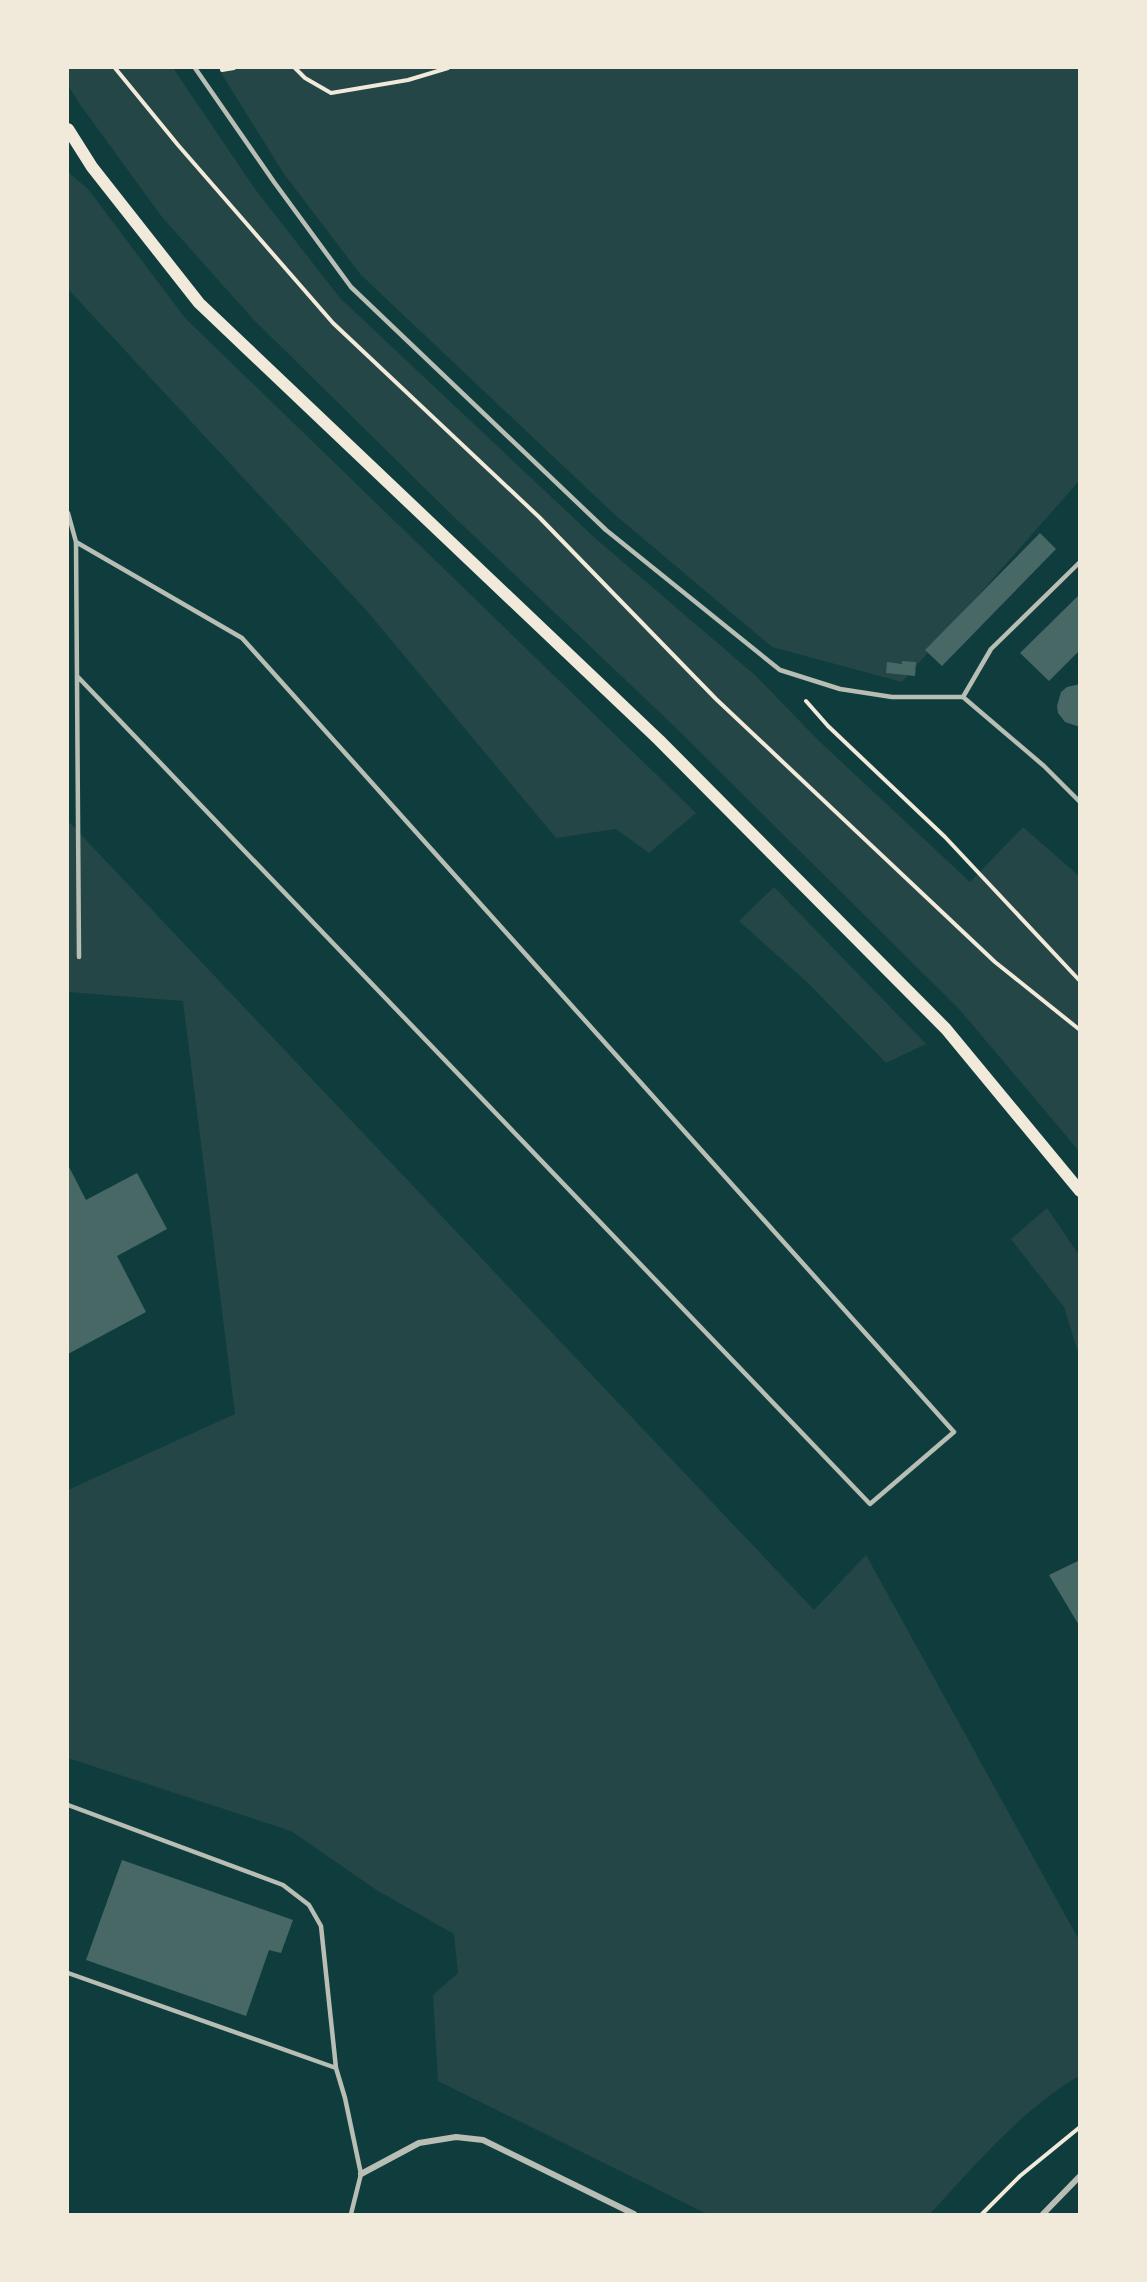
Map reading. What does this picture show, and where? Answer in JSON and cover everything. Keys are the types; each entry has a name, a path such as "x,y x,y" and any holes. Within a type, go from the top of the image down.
{"main road":[{"path":"68,129 92,167 199,303 668,748 946,1029 1080,1191"}],"street":[{"path":"361,2174 419,2143 456,2137 483,2140 634,2214"},
{"path":"1043,2214 1080,2176"}],"lane":[{"path":"195,68 351,287 606,530 780,670 840,689 892,697 963,696 1044,766 1080,802"},
{"path":"68,513 76,542 79,957"},
{"path":"76,542 242,638 954,1432 870,1504 77,676"},
{"path":"963,696 991,649 1080,562"},
{"path":"68,1805 283,1885 309,1905 321,1926 336,2068 345,2098 361,2174 351,2214"},
{"path":"68,1972 336,2068"}],"path":[{"path":"115,68 178,145 333,323 538,517 751,732 995,962 1080,1030"},
{"path":"295,68 305,78 331,93 408,80 448,68"},
{"path":"780,670 828,726 945,837 1080,981"},
{"path":"982,2214 1020,2176 1080,2127"}],"shaded area":[{"path":"68,68 173,68 255,189 340,298 596,539 756,676 818,740 970,882 1023,827 1079,876 1079,1151 960,1010 675,727 452,515 254,320 162,217 79,103 68,85"},
{"path":"218,68 1079,68 1079,481 902,682 772,647 614,514 361,275 284,174"},
{"path":"68,172 88,189 185,318 696,813 649,853 616,829 556,838 367,611 68,289"},
{"path":"68,821 814,1610 866,1555 1079,1940 1079,2076 1018,2122 930,2214 707,2214 438,2081 433,1995 458,1973 454,1934 378,1891 291,1831 68,1758 68,1490 235,1414 183,1001 68,992"},
{"path":"774,887 926,1044 886,1063 807,982 739,921"},
{"path":"1047,1208 1079,1255 1079,1356 1064,1307 1011,1239"}],"building":[{"path":"1040,533 1056,549 942,666 925,650"},
{"path":"1080,594 1080,650 1049,681 1020,653"},
{"path":"902,661 916,662 915,676 886,673 887,662 902,664"},
{"path":"1080,684 1080,727 1065,722 1058,713 1057,706 1061,692 1067,687"},
{"path":"68,1165 86,1200 137,1173 167,1229 117,1256 146,1312 68,1354"},
{"path":"1080,1560 1080,1627 1049,1575"},
{"path":"122,1860 293,1920 281,1953 269,1950 246,2016 86,1960"}]}
